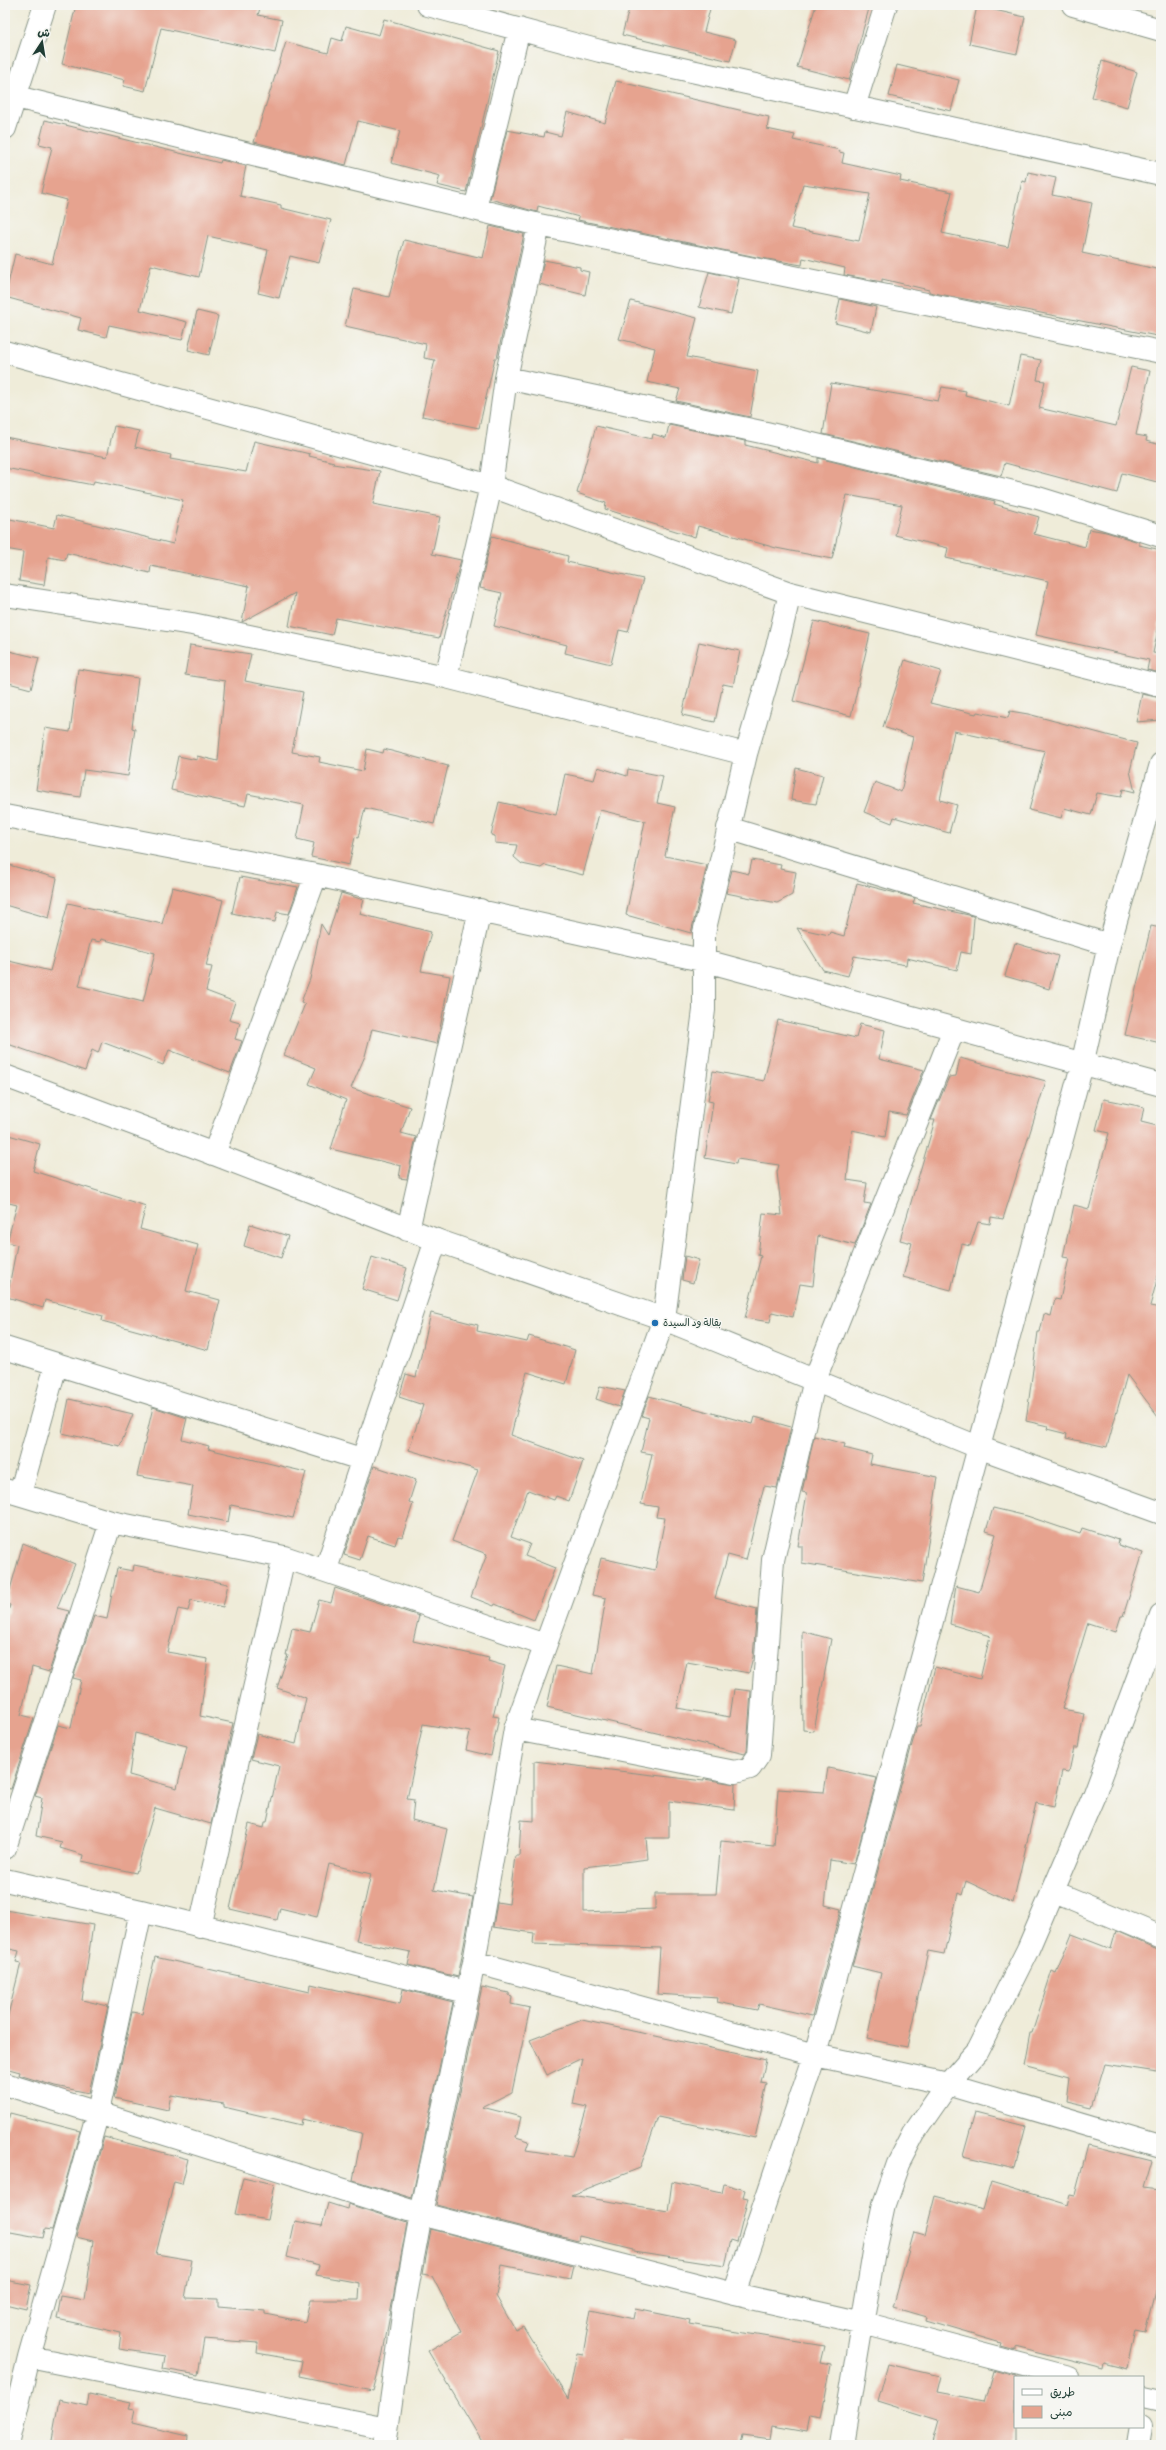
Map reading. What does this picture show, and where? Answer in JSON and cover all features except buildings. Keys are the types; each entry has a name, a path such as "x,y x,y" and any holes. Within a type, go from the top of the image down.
{"street":[{"path":"5,128 13,87 45,5"},
{"path":"428,5 600,51 1161,174"},
{"path":"854,107 886,5"},
{"path":"1073,5 1161,30"},
{"path":"475,209 519,29"},
{"path":"13,87 539,225 1161,352"},
{"path":"446,677 491,486 506,378 539,225"},
{"path":"5,352 491,486 790,593 1161,686"},
{"path":"506,378 766,433 1031,496 1161,536"},
{"path":"29,2356 386,2436 405,2301 466,1992 474,1962 515,1729 664,1319 704,1010 706,961 704,933 746,754 778,643 790,593"},
{"path":"5,595 192,624 446,677 746,754"},
{"path":"734,2294 815,2055 1082,1065 1109,945 1161,764"},
{"path":"5,816 316,875 706,961 1082,1065 1161,1085"},
{"path":"728,828 1109,945"},
{"path":"214,1154 316,875"},
{"path":"408,1230 480,910"},
{"path":"515,1729 735,1772 750,1768 759,1755 773,1560 815,1379 954,1029"},
{"path":"5,1076 214,1154 408,1230 664,1319 815,1379 978,1447 1161,1513"},
{"path":"326,1569 361,1459 436,1240"},
{"path":"5,1348 361,1459"},
{"path":"56,1365 12,1492 111,1522 284,1557 326,1569 545,1645"},
{"path":"5,1848 111,1522"},
{"path":"200,1927 284,1557"},
{"path":"842,2445 876,2239 893,2178 914,2132 948,2084 977,2051 1028,1950 1095,1793 1161,1615"},
{"path":"5,1880 140,1911 466,1992"},
{"path":"1054,1892 1161,1937"},
{"path":"8,2445 29,2356 98,2112 140,1911"},
{"path":"474,1962 815,2055 948,2084 1161,2147"},
{"path":"5,2084 421,2214 734,2294 863,2323 1064,2376"},
{"path":"1137,2445 1140,2428"}],"place":[{"name":"بقالة ود السيدة","path":"655,1323"}]}
